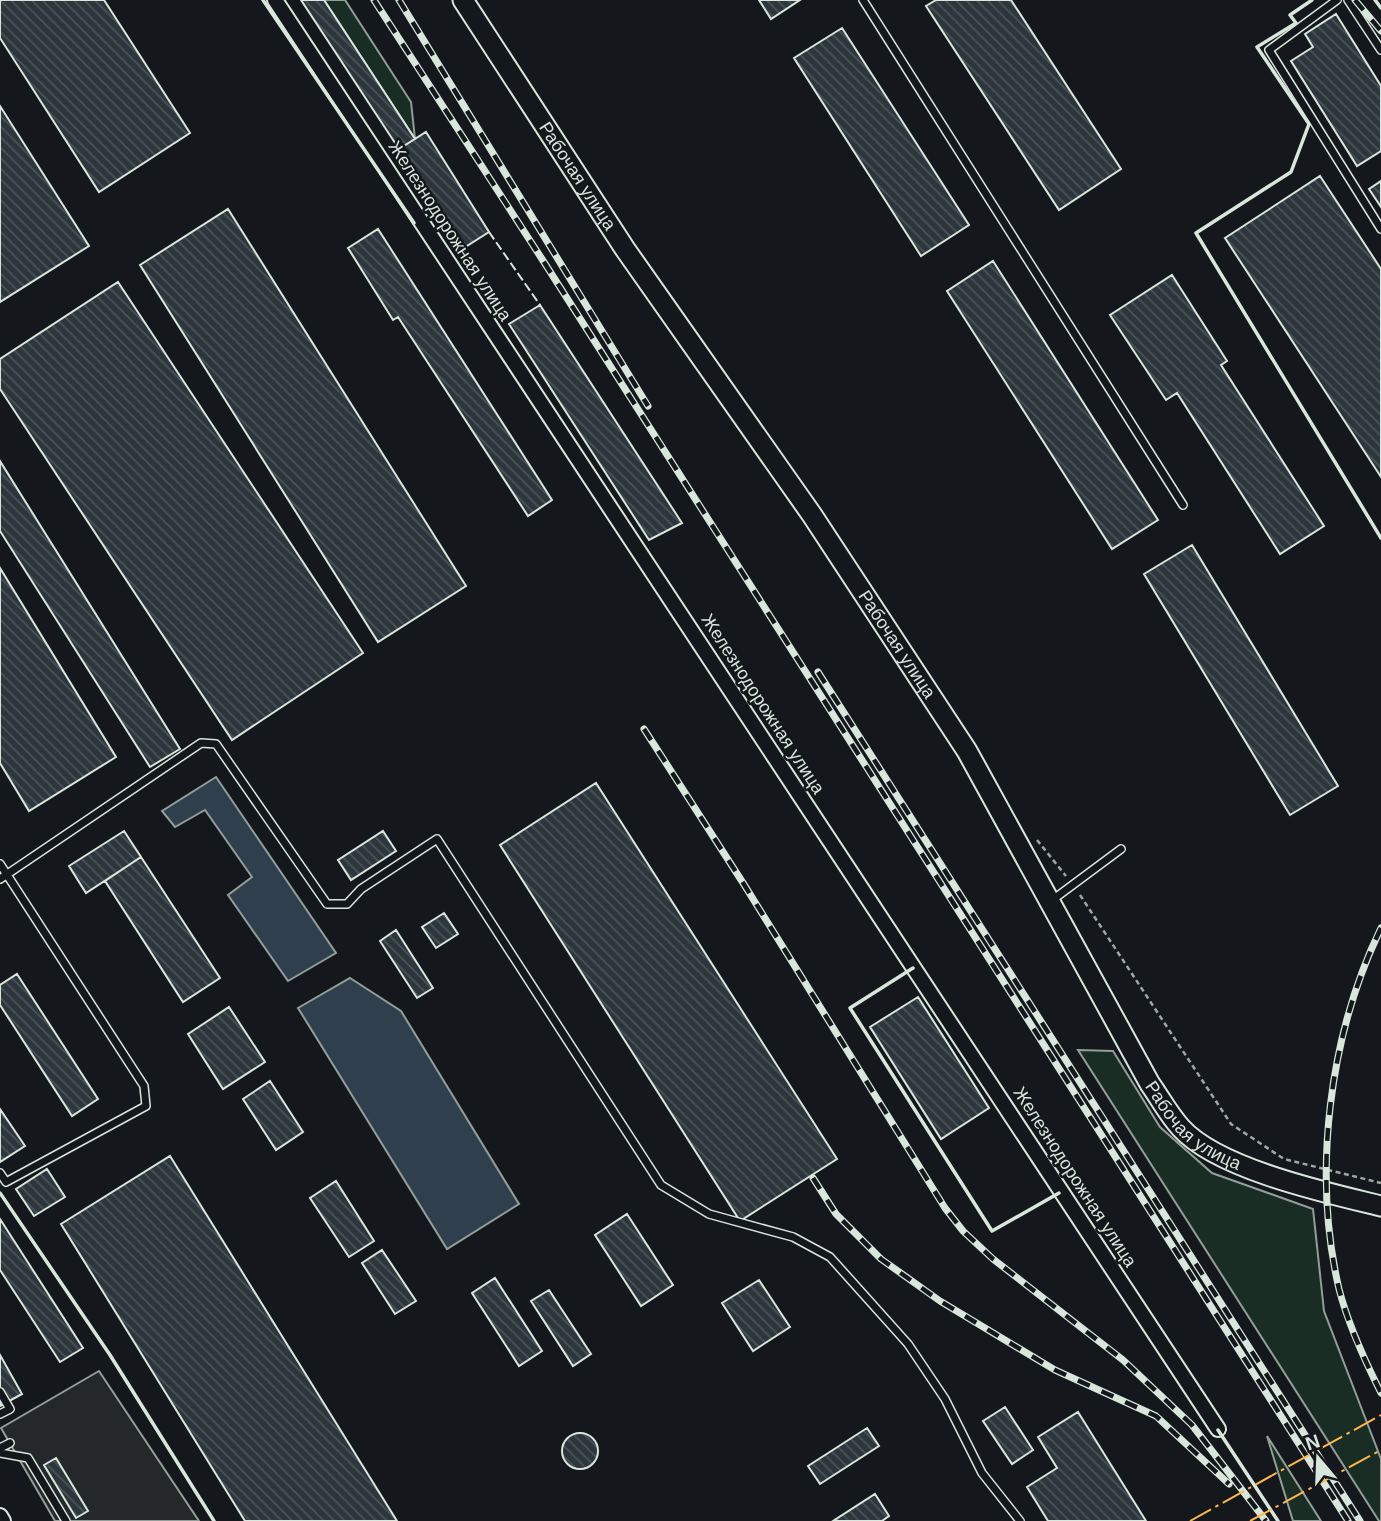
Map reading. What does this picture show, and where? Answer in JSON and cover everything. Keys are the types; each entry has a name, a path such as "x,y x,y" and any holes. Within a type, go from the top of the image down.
{"street":[{"name":"Железнодорожная улица","path":"275,0 1218,1429"},
{"name":"Рабочая улица","path":"463,0 625,249 812,515 967,751 1150,1084 1181,1129 1225,1159 1326,1193 1381,1206"},
{"path":"0,1516 3,1521"}],"lane":[{"path":"863,0 1183,505"},
{"path":"1338,0 1269,50 1381,229"},
{"path":"1348,0 1381,50"},
{"path":"3,877 201,743 216,744 327,904 347,904 361,889 437,839 661,1185 709,1214 793,1237 830,1257 908,1344 945,1399 982,1473 1020,1521"},
{"path":"1050,902 1121,849"},
{"path":"0,864 3,877 144,1087 146,1105 6,1182 0,1173"},
{"path":"0,1392 10,1409 0,1414"},
{"path":"0,1448 10,1443"},
{"path":"0,1453 28,1458 66,1521"}],"path":[{"path":"1032,833 1073,885 1231,1124 1284,1159 1381,1183"}],"green space":[{"path":"324,0 345,0 411,102 415,139"},
{"path":"1078,1050 1113,1051 1160,1127 1212,1173 1313,1209 1324,1311 1381,1459 1381,1521 1379,1521"},
{"path":"1267,1436 1321,1521 1293,1521"}],"shaded area":[{"path":"99,1371 199,1521 55,1521 1,1428"}],"water":[{"path":"216,777 336,953 288,981 228,895 252,877 205,810 175,827 162,811"},
{"path":"350,978 401,1011 519,1204 447,1249 298,1008"}],"building":[{"path":"0,0 104,0 190,133 99,192 0,38"},
{"path":"301,0 324,0 415,139 399,149"},
{"path":"759,0 800,0 771,19"},
{"path":"936,0 1011,0 1121,169 1059,210 926,6"},
{"path":"1336,14 1381,86 1381,151 1357,166 1291,61 1313,47 1305,34"},
{"path":"842,28 969,225 921,256 794,58"},
{"path":"0,106 89,246 0,302"},
{"path":"426,132 489,232 462,249 399,149"},
{"path":"1320,176 1381,269 1381,477 1225,238"},
{"path":"1381,181 1381,207 1369,189"},
{"path":"228,209 466,586 378,642 140,265"},
{"path":"378,229 552,500 528,516 398,317 393,320 348,248"},
{"path":"993,261 1158,520 1112,549 947,291"},
{"path":"1172,275 1227,361 1221,365 1324,526 1280,554 1177,393 1166,400 1110,315"},
{"path":"118,282 363,653 232,740 0,389 0,359"},
{"path":"540,305 682,523 649,540 509,324"},
{"path":"0,461 180,749 150,767 0,531"},
{"path":"1192,545 1338,786 1290,815 1144,574"},
{"path":"0,568 116,757 29,811 0,763"},
{"path":"596,783 837,1159 740,1221 500,845"},
{"path":"124,831 141,857 86,893 69,866"},
{"path":"383,831 396,851 351,880 338,860"},
{"path":"141,857 220,978 183,1002 105,881"},
{"path":"444,913 458,934 436,948 422,927"},
{"path":"396,930 433,988 417,998 380,941"},
{"path":"17,974 98,1099 72,1116 0,1005 0,985"},
{"path":"918,997 989,1108 941,1139 870,1027"},
{"path":"229,1007 265,1062 223,1089 188,1034"},
{"path":"270,1081 303,1132 276,1150 243,1099"},
{"path":"0,1109 25,1146 0,1162"},
{"path":"170,1156 397,1521 245,1521 61,1224"},
{"path":"47,1169 65,1197 34,1216 16,1189"},
{"path":"336,1181 374,1241 349,1257 310,1198"},
{"path":"627,1214 673,1285 641,1306 595,1235"},
{"path":"0,1219 83,1348 60,1362 0,1270"},
{"path":"382,1250 416,1301 395,1314 362,1263"},
{"path":"495,1278 542,1351 519,1366 472,1293"},
{"path":"759,1280 790,1327 753,1351 722,1303"},
{"path":"549,1290 591,1354 573,1366 531,1301"},
{"path":"0,1355 22,1394 0,1406"},
{"path":"1005,1407 1033,1450 1012,1464 983,1421"},
{"path":"1078,1412 1146,1521 1048,1521 1027,1487 1057,1468 1038,1437"},
{"path":"867,1428 879,1446 820,1484 808,1466"},
{"path":"580,1433 593,1438 598,1451 593,1464 580,1469 567,1464 562,1451 567,1438"},
{"path":"56,1458 88,1511 76,1518 44,1465"},
{"path":"875,1494 889,1516 882,1521 833,1521"}],"railway":[{"path":"374,0 1348,1521"},
{"path":"399,0 648,406"},
{"path":"1355,0 1381,31"},
{"path":"818,672 1360,1521"},
{"path":"644,729 945,1208 963,1231 993,1259 1123,1360 1192,1425 1266,1521"},
{"path":"1381,928 1363,969 1349,1013 1330,1105 1327,1152 1331,1245 1339,1289 1357,1342 1381,1393"},
{"path":"813,1178 836,1214 881,1259 940,1301 1055,1370 1156,1416 1229,1484"}],"fence":[{"path":"489,232 540,305"}],"wall":[{"path":"263,0 414,223"},
{"path":"1312,0 1290,15 1296,23 1257,47 1309,124 1291,172 1196,233 1381,538"},
{"path":"1375,0 1381,8"},
{"path":"913,968 850,1008 992,1231 1059,1193"},
{"path":"0,1193 110,1355 214,1521"},
{"path":"1218,1430 1278,1521"}],"power":[{"path":"1190,1521 1381,1415"},
{"path":"1250,1521 1381,1450"}]}
